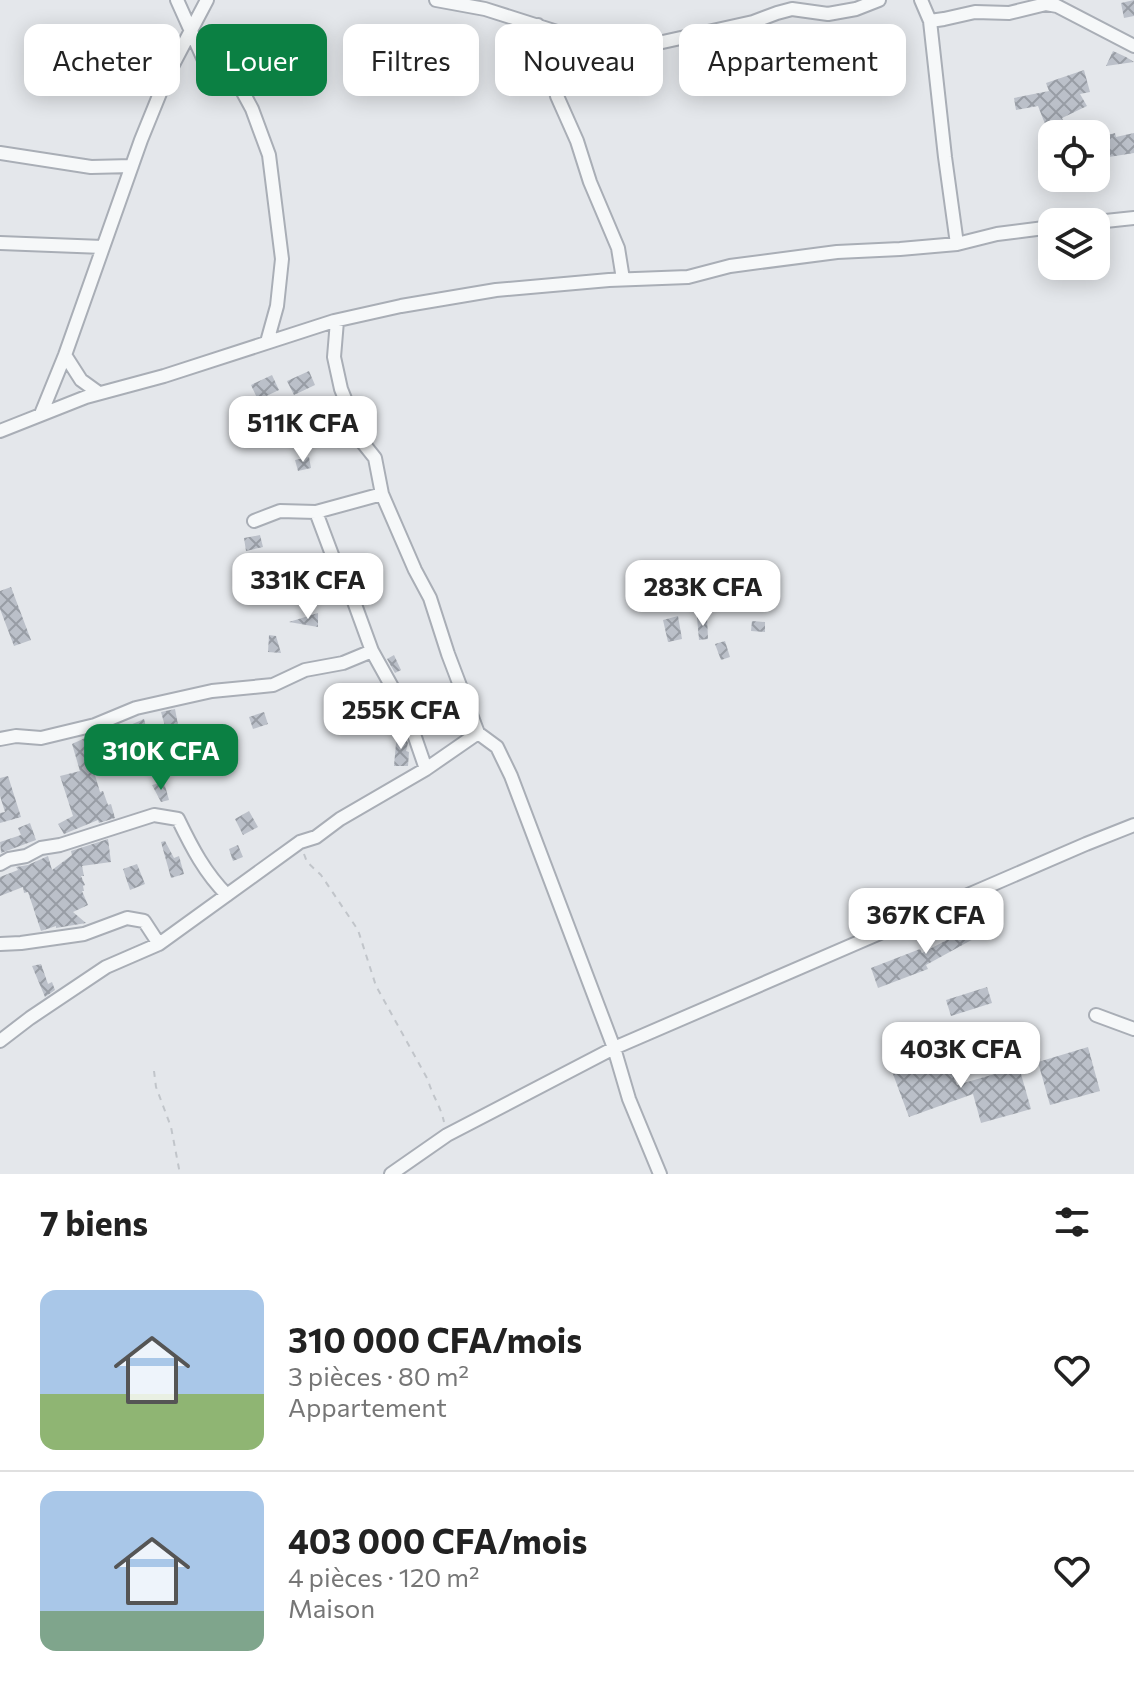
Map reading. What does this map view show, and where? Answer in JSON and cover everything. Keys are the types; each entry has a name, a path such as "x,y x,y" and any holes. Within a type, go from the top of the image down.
{"street":[{"path":"177,0 208,69 239,85 252,109 269,155 282,259 277,306 267,342"},
{"path":"41,414 167,76 207,0"},
{"path":"436,0 485,9 535,24"},
{"path":"663,43 753,22 792,9 811,6 828,14 856,9 879,0"},
{"path":"921,0 930,21 957,244"},
{"path":"930,21 975,12 1009,13 1046,4 1057,6 1134,46"},
{"path":"557,96 618,248 623,279"},
{"path":"0,153 91,167 132,166"},
{"path":"1110,221 1134,218"},
{"path":"0,431 99,393 164,376 337,321 401,306 496,290 688,277 730,266 837,252 957,244 997,234 1038,229"},
{"path":"0,243 103,247"},
{"path":"337,321 334,357 341,389 363,443 375,458 382,494 430,598 478,733 497,747 511,776 614,1048 629,1099 660,1174"},
{"path":"65,355 81,380 99,393"},
{"path":"254,521 280,511 316,512 382,494"},
{"path":"316,512 372,651 407,714 426,769"},
{"path":"0,739 16,736 41,738 95,725 136,708 212,691 273,685 305,670 343,663 372,651"},
{"path":"0,1041 106,967 159,944 300,842 316,837 478,733"},
{"path":"0,864 41,848 60,845 154,815 178,819 199,862 227,895"},
{"path":"391,1174 447,1135 614,1048 1134,825"},
{"path":"0,944 84,934 127,918 144,921 159,944"},
{"path":"1096,1015 1134,1029"}],"path":[{"path":"300,842 307,862 321,875 358,930 376,986 428,1080 432,1095 442,1111 447,1135"},
{"path":"154,1071 156,1087 171,1127 180,1174"}],"building":[{"path":"1134,0 1134,16 1124,18 1121,3"},
{"path":"1113,51 1126,57 1134,62 1106,66"},
{"path":"1084,70 1090,92 1080,94 1087,106 1063,120 1044,120 1038,106 1016,110 1014,98 1049,91 1046,83"},
{"path":"1115,133 1116,137 1134,133 1134,153 1110,157 1110,134"},
{"path":"309,371 315,385 294,395 287,381"},
{"path":"272,375 279,390 258,400 251,385"},
{"path":"309,457 311,468 298,471 295,460"},
{"path":"260,535 263,547 246,551 244,538"},
{"path":"11,587 31,640 14,646 0,609 0,591"},
{"path":"318,613 318,627 289,622"},
{"path":"678,616 682,639 668,642 663,620"},
{"path":"707,616 708,639 699,640 697,617"},
{"path":"752,621 765,622 765,632 751,631"},
{"path":"269,635 276,636 281,653 268,652"},
{"path":"725,641 730,657 721,660 715,644"},
{"path":"394,655 401,670 395,673 387,659"},
{"path":"423,690 437,696 435,704 420,699"},
{"path":"175,709 182,748 172,751 161,712"},
{"path":"264,712 268,724 253,729 249,717"},
{"path":"144,719 154,759 136,762 128,726"},
{"path":"397,732 404,733 408,743 408,766 394,766"},
{"path":"85,738 100,792 103,791 108,805 111,804 115,818 99,823 98,820 64,834 58,824 73,816 60,776 80,771 72,744"},
{"path":"8,776 21,817 0,823 0,813 5,812 0,796 0,778"},
{"path":"164,782 169,800 161,802 152,785"},
{"path":"249,811 258,827 243,835 235,819"},
{"path":"30,823 36,840 1,853 0,842 21,835 18,828"},
{"path":"108,839 111,862 82,866 84,876 81,876 85,885 82,891 88,905 73,912 86,923 41,931 28,892 24,893 23,887 0,896 0,877 18,870 16,867 48,856 52,870 72,855 71,851"},
{"path":"165,841 174,858 179,856 184,874 171,878 161,842"},
{"path":"238,845 243,857 233,861 229,849"},
{"path":"137,864 145,884 130,890 123,869"},
{"path":"991,917 997,926 926,965 928,969 878,988 871,968 920,949 922,953"},
{"path":"41,964 48,984 52,982 55,990 45,997 32,966"},
{"path":"987,987 992,1003 951,1016 946,1000"},
{"path":"1088,1047 1100,1091 1050,1105 1038,1062"},
{"path":"946,1055 957,1085 1019,1067 1031,1109 981,1123 973,1094 909,1117 893,1074"}]}
